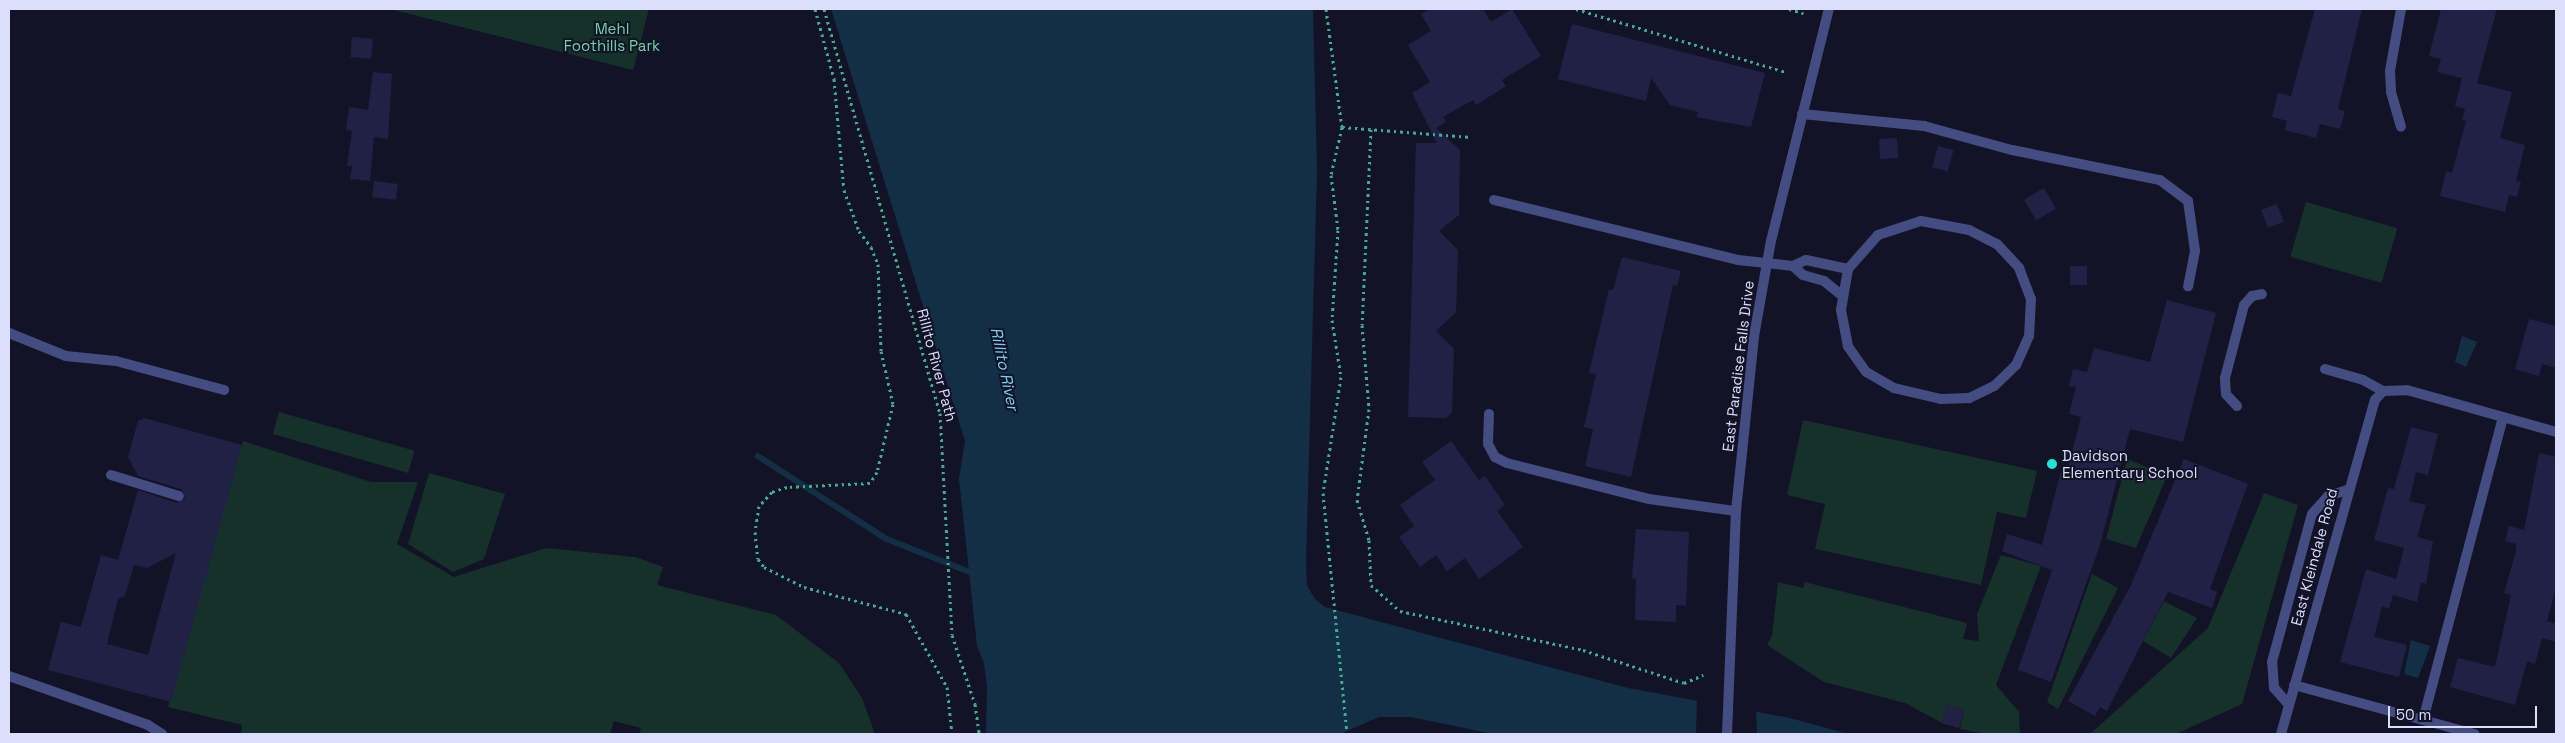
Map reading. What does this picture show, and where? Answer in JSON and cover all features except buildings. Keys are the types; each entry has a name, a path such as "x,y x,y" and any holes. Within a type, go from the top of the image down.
{"street":[{"name":"East Paradise Falls Drive","path":"1727,734 1736,511 1754,336 1767,264 1829,9"},
{"path":"2400,9 2390,71 2391,92 2401,127"},
{"path":"1802,114 1924,126 2012,150 2160,180 2188,201 2196,251 2188,286"},
{"path":"1494,200 1767,264 1793,266 1806,260 1848,268"},
{"path":"1921,222 1969,230 1997,244 2019,268 2031,299 2029,336 2016,365 1994,386 1969,398 1926,396 1879,381 1856,361 1843,328 1841,295 1848,268 1865,245 1891,228 1921,222"},
{"path":"1793,266 1803,275 1824,282 1841,295"},
{"path":"2237,406 2226,394 2225,378 2244,304 2252,296 2262,294"},
{"path":"9,332 66,356 116,361 224,390"},
{"path":"2325,369 2364,380 2383,391 2407,390 2556,432"},
{"name":"East Kleindale Road","path":"2281,734 2369,412 2383,391"},
{"path":"1489,414 1488,444 1495,457 1506,463 1649,499 1736,511"},
{"path":"2423,720 2503,417"},
{"path":"111,474 179,496"},
{"path":"2289,705 2274,688 2272,662 2312,514 2328,496 2348,490"},
{"path":"9,676 148,725 162,734"},
{"path":"2294,685 2474,734"}],"path":[{"path":"815,9 834,79 844,190 859,231 871,247 878,264 881,351 893,404 877,472 870,483 803,485 772,492 759,506 756,519 758,559 764,567 804,587 906,614 947,687 952,734"},
{"name":"Rillito River Path","path":"824,9 940,414 946,480 952,635 974,704 979,734"},
{"path":"1326,9 1342,127 1331,175 1338,230 1332,313 1340,377 1323,493 1347,734"},
{"path":"1576,9 1786,72"},
{"path":"1789,9 1802,12"},
{"path":"1342,127 1471,137"},
{"path":"1371,130 1362,326 1369,409 1357,500 1370,540 1371,585 1400,611 1583,650 1684,683 1703,675"}],"green space":[{"name":"Mehl Foothills Park","path":"390,9 649,9 633,70"},
{"path":"2306,202 2397,228 2382,283 2290,257"},
{"path":"279,412 415,451 408,473 273,434"},
{"path":"1803,420 2037,471 2026,518 1997,512 1981,585 1815,549 1825,504 1787,495"},
{"path":"243,441 371,482 418,482 397,544 454,577 546,548 635,557 663,567 657,585 776,615 839,663 862,698 875,734 639,734 641,728 614,721 610,734 241,734 242,725 168,707"},
{"path":"2127,459 2149,468 2170,469 2136,548 2106,539"},
{"path":"429,473 505,494 484,559 453,572 408,544"},
{"path":"2264,493 2298,505 2242,704 2176,734 2090,734 2208,628"},
{"path":"2001,555 2041,566 1996,685 2019,712 2020,734 1986,734 1960,729 1964,710 1947,705 1942,723 1905,703 1824,682 1767,645 1772,636 1778,582 1803,588 1805,582 1967,623 1963,639 1979,641 1977,614"},
{"path":"2092,574 2118,588 2058,709 2047,702"},
{"path":"2164,601 2197,618 2171,658 2143,641"}],"water":[{"name":"Rillito River","path":"831,9 1313,9 1317,171 1306,562 1307,586 1315,599 1325,607 1628,688 1790,718 1848,734 1493,734 1411,717 1379,717 1340,734 986,734 987,688 984,663 977,646 959,479 965,441"},
{"path":"2462,336 2477,342 2466,367 2455,362"},
{"path":"2411,640 2430,646 2418,678 2404,674"}],"pier":[{"path":"1697,698 1756,709 1757,734 1696,734"}],"waterway":[{"path":"758,456 887,539 975,574"}],"place":[{"name":"Davidson Elementary School","path":"2052,464"}]}
